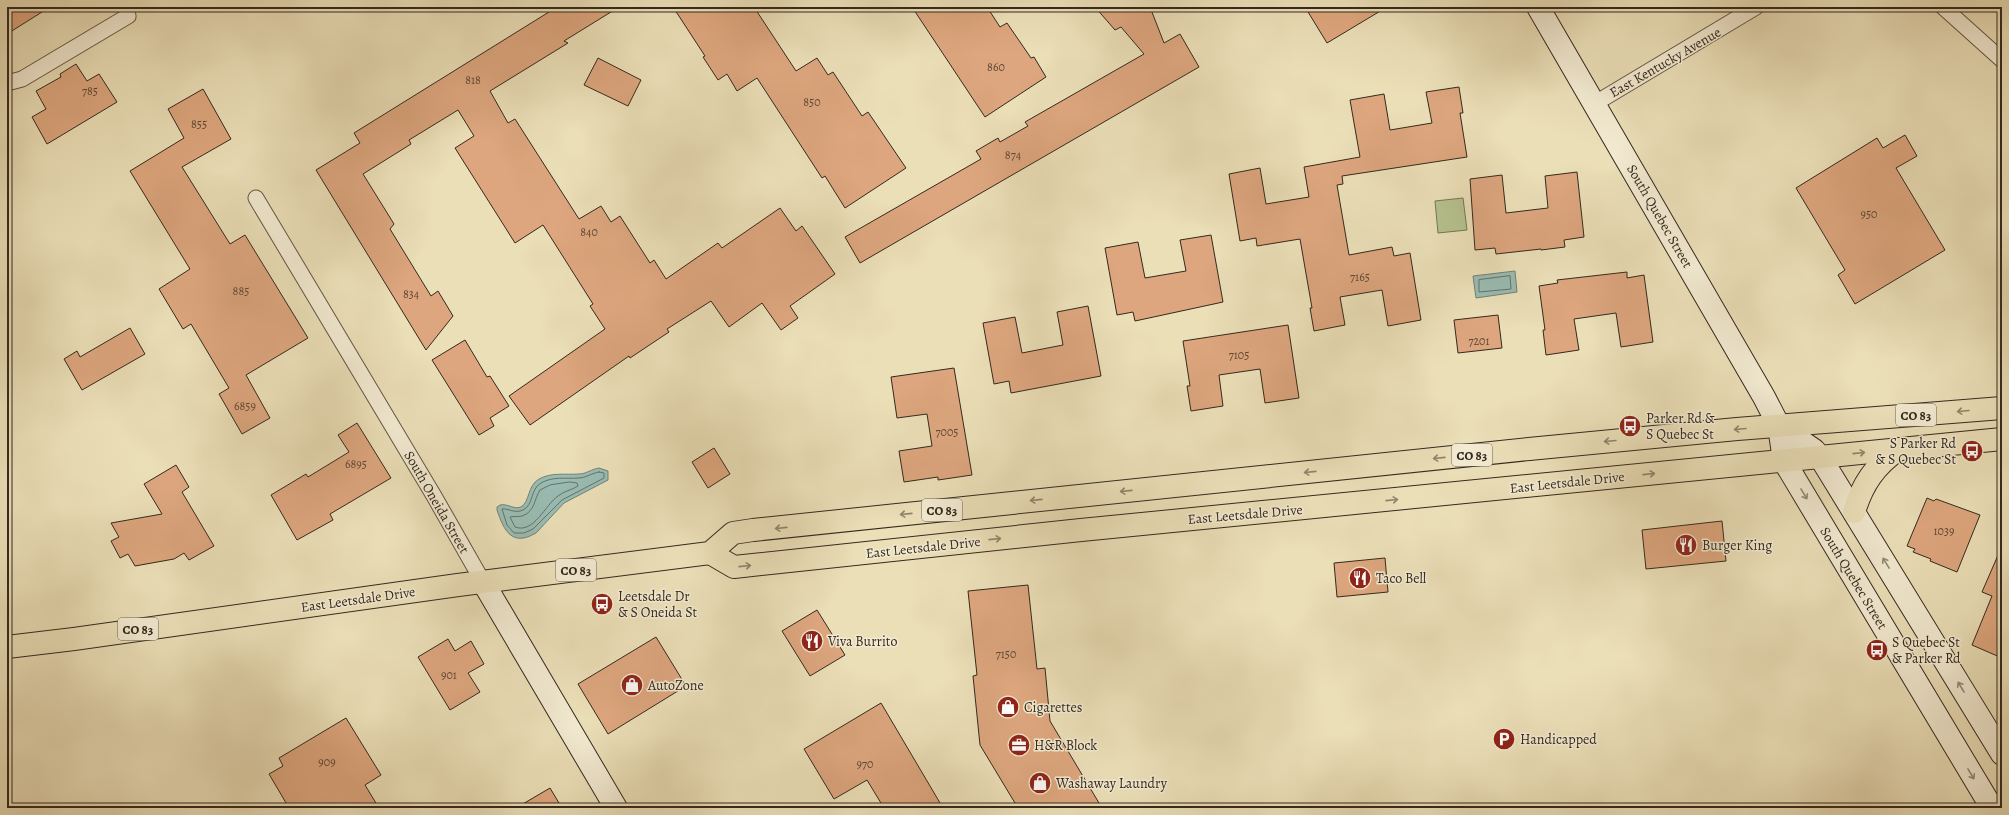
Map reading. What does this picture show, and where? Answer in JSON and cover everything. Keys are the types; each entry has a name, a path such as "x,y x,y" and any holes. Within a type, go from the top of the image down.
{"main road":[{"name":"South Quebec Street","path":"1538,7 1779,426 1784,461 1992,808"},
{"name":"CO 83","path":"710,553 733,533 753,530 1489,453 1779,426 2002,408"},
{"name":"South Quebec Street","path":"1779,426 1809,446 1820,457 2002,754"},
{"name":"CO 83","path":"1784,461 2002,439"},
{"path":"1854,512 1859,496 1871,474 1884,460 1899,449"},
{"name":"East Leetsdale Drive","path":"7,647 482,582 710,553 734,567 1081,530 1784,461"},
{"name":"South Oneida Street","path":"482,582 616,808"}],"street":[{"path":"7,83 22,79 128,16 126,7"},
{"name":"East Kentucky Avenue","path":"1594,104 1756,7"},
{"path":"1943,7 2002,60"},
{"name":"South Oneida Street","path":"256,198 434,496 482,582"}],"green space":[{"path":"1463,198 1467,230 1438,233 1435,201"}],"water":[{"path":"1515,271 1517,292 1476,298 1473,276"},
{"path":"599,468 608,471 608,480 564,503 536,533 528,537 521,538 510,535 506,530 500,518 497,507 500,505 505,505 518,508 524,505 532,486 539,479 554,475 582,474"}],"building":[{"path":"7,7 50,7 7,34"},
{"path":"557,7 619,7 564,41 568,43 490,91 508,123 515,119 579,219 601,206 611,222 620,216 650,263 654,260 666,279 718,243 722,248 780,208 796,231 802,226 835,274 790,306 798,318 781,330 762,303 729,327 711,301 667,329 669,332 630,358 629,356 530,425 509,396 605,329 590,306 593,304 543,225 515,243 455,148 474,136 458,110 409,140 411,144 363,174 394,224 390,229 431,296 438,291 453,316 426,350 316,170 360,143 354,133"},
{"path":"673,7 754,7 796,71 817,58 828,75 833,72 862,116 868,112 906,168 845,208 825,176 822,178 757,78 737,91 727,74 718,80 703,57 705,56"},
{"path":"912,7 987,7 1000,27 1007,23 1031,58 1034,57 1046,77 985,117"},
{"path":"1095,7 1150,7 1164,43 1180,34 1199,67 860,263 845,237 981,159 976,151 998,138 1000,142 1028,126 1025,122 1144,54 1121,27 1115,30"},
{"path":"1305,7 1387,7 1327,43"},
{"path":"598,58 641,80 628,106 584,85"},
{"path":"76,64 87,81 99,74 117,102 47,144 32,117 46,109 36,91 61,77 60,74"},
{"path":"1459,87 1463,113 1460,113 1467,157 1342,176 1343,184 1337,185 1349,255 1392,247 1394,256 1410,253 1421,320 1388,326 1382,290 1340,297 1345,325 1314,331 1310,308 1312,308 1300,239 1257,246 1256,238 1240,241 1229,174 1260,168 1266,204 1309,197 1304,167 1360,157 1350,100 1384,94 1390,130 1432,123 1426,92"},
{"path":"203,89 231,139 182,167 230,244 245,235 308,338 246,375 270,418 242,434 219,394 229,388 191,324 183,329 159,289 190,269 130,171 184,138 168,109"},
{"path":"1905,135 1917,156 1896,168 1945,250 1855,304 1838,275 1845,270 1796,188 1877,138 1883,148"},
{"path":"1577,172 1584,237 1564,240 1565,247 1541,250 1496,254 1495,248 1475,250 1470,179 1502,175 1506,213 1548,208 1545,176"},
{"path":"1211,235 1223,302 1135,321 1133,312 1117,315 1105,248 1138,242 1145,278 1186,271 1180,240"},
{"path":"1627,272 1627,278 1644,275 1653,342 1621,347 1616,313 1574,319 1579,350 1546,355 1543,330 1545,330 1539,286 1558,283 1557,280"},
{"path":"1088,306 1101,376 1011,393 1009,381 994,384 983,323 1015,317 1022,353 1063,345 1057,312"},
{"path":"1498,315 1502,348 1458,353 1454,320"},
{"path":"1288,325 1299,398 1265,403 1260,369 1219,375 1223,406 1191,411 1187,386 1190,386 1183,341"},
{"path":"130,328 145,354 82,390 64,359 77,351 80,357"},
{"path":"465,340 487,377 490,376 509,406 490,418 494,426 479,435 432,360"},
{"path":"954,368 972,475 938,480 938,477 904,482 899,451 932,446 927,414 897,418 891,377"},
{"path":"357,423 391,478 330,514 333,520 297,540 271,495 306,474 308,477 349,452 338,435"},
{"path":"714,448 730,474 708,488 692,462"},
{"path":"176,465 189,487 182,492 214,546 189,560 184,553 174,559 135,566 128,554 120,558 111,541 119,537 111,523 162,514 144,484"},
{"path":"1927,498 1934,501 1936,499 1980,515 1957,572 1930,561 1931,559 1913,552 1915,549 1907,546"},
{"path":"1722,521 1726,561 1646,569 1642,530"},
{"path":"2002,546 2002,658 1972,645 1992,596 1982,592"},
{"path":"1385,558 1388,592 1337,597 1334,563"},
{"path":"1028,585 1037,669 1045,668 1050,721 1102,808 1018,808 980,745 973,676 977,675 968,591"},
{"path":"817,610 845,655 810,676 782,631"},
{"name":"AutoZone","path":"656,637 686,686 608,734 578,684"},
{"path":"448,639 455,651 471,641 484,664 468,673 480,692 450,710 418,657"},
{"path":"881,703 943,808 884,808 867,780 834,799 804,749"},
{"path":"346,718 381,775 365,785 379,808 289,808 269,774 283,766 279,758"},
{"path":"550,788 562,808 516,808"}],"place":[{"name":"Parker Rd & S Quebec St","path":"1630,426"},
{"name":"S Parker Rd & S Quebec St","path":"1972,451"},
{"name":"Burger King","path":"1686,545"},
{"name":"Taco Bell","path":"1360,578"},
{"name":"Leetsdale Dr & S Oneida St","path":"602,604"},
{"name":"Viva Burrito","path":"812,641"},
{"name":"S Quebec St & Parker Rd","path":"1877,650"},
{"name":"AutoZone","path":"632,685"},
{"name":"Cigarettes","path":"1008,707"},
{"name":"Handicapped","path":"1504,739"},
{"name":"H&R Block","path":"1019,745"},
{"name":"Washaway Laundry","path":"1040,783"}]}
